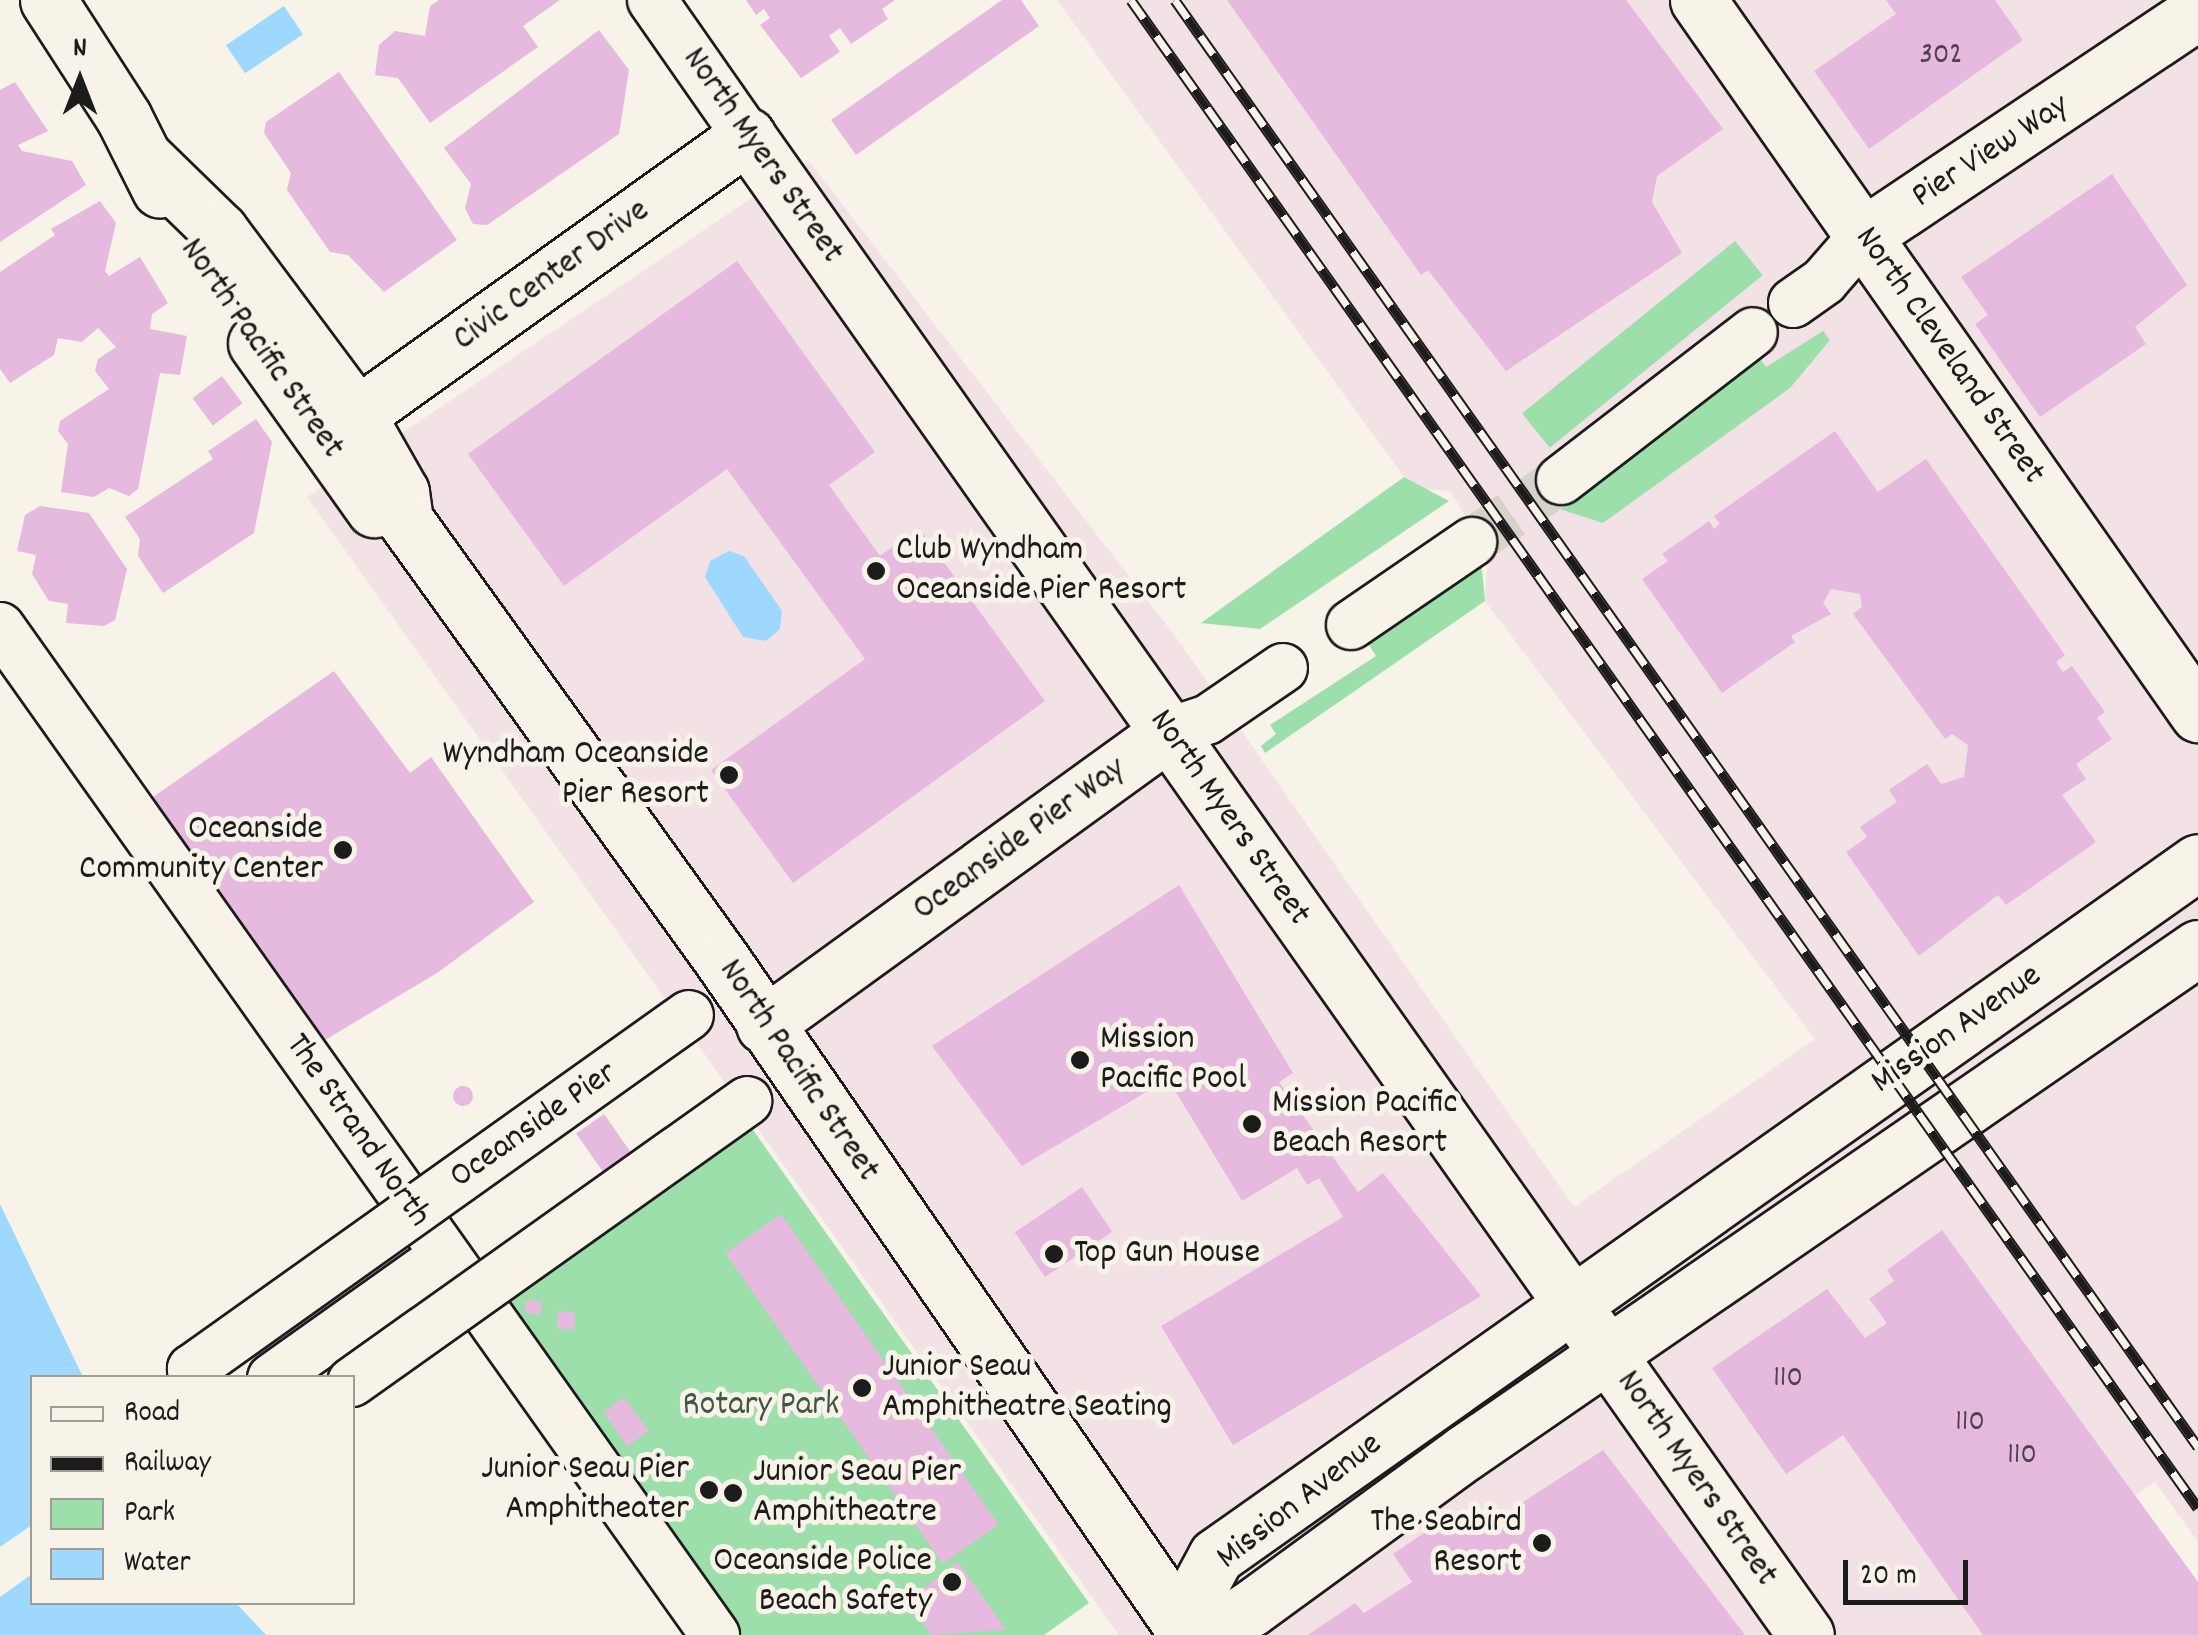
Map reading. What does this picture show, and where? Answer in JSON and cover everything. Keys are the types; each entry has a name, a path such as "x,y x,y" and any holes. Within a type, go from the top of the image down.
{"main road":[{"name":"North Pacific Street","path":"48,0 145,158 183,244 376,510 401,512"},
{"name":"North Cleveland Street","path":"1698,0 2198,714"},
{"name":"Pier View Way","path":"1864,235 2198,11"},
{"name":"Civic Center Drive","path":"357,414 747,136"},
{"name":"North Myers Street","path":"747,136 1806,1635"},
{"name":"North Pacific Street","path":"145,158 220,231 357,414 401,492 401,512 1184,1629"},
{"name":"Oceanside Pier Way","path":"764,1025 1169,732"},
{"name":"Mission Avenue","path":"1184,1629 1216,1556 2198,862"},
{"name":"Mission Avenue","path":"1184,1629 1238,1617 1608,1355 2198,948"}],"street":[{"name":"North Myers Street","path":"652,0 747,136"},
{"name":"Pier View Way","path":"1793,304 1824,281 1864,235"},
{"path":"1561,480 1753,332"},
{"path":"1351,625 1472,542"},
{"name":"The Strand North","path":"0,627 715,1635"},
{"name":"Oceanside Pier Way","path":"1169,732 1207,720 1283,668"},
{"name":"Oceanside Pier","path":"196,1375 192,1369 689,1016"},
{"path":"355,1380 747,1101"},
{"path":"276,1375 446,1255"}],"shaded area":[{"path":"1057,0 2198,0 2198,1542 2155,1482 2135,1496 2198,1582 2198,1635 1119,1635 307,497 808,160 1178,640 1574,1207 1815,1039 1485,601 1488,552 1450,491 1427,489 1404,477"}],"green space":[{"path":"1735,241 1763,275 1550,448 1522,413"},
{"path":"1823,331 1830,340 1790,388 1603,523 1547,505 1756,352 1766,367"},
{"path":"1404,477 1449,501 1260,629 1201,623"},
{"path":"1480,549 1485,601 1265,753 1261,746 1276,734 1270,725 1376,656 1359,629"},
{"name":"Rotary Park","path":"748,1123 1089,1603 1044,1635 736,1635 497,1299"}],"water":[{"path":"284,6 303,34 245,73 226,45"},
{"path":"729,551 744,556 782,611 780,629 766,641 743,637 705,577 710,561"},
{"path":"0,1204 82,1375 30,1375 30,1605 238,1605 266,1635 0,1635"}],"pier":[{"path":"30,1526 30,1575 0,1597 0,1547"}],"building":[{"path":"439,0 560,0 523,26 538,47 430,123 398,78 375,75 379,45 395,31 425,36 430,6"},
{"path":"746,0 895,0 882,9 888,19 851,44 840,28 829,36 840,52 801,78 760,25 770,18 764,9 756,15"},
{"path":"1002,0 1021,0 1039,26 856,155 831,120"},
{"path":"1227,0 1626,0 1723,129 1657,176 1652,202 1682,253 1506,371 1428,270 1421,275"},
{"path":"1886,0 1995,0 2023,40 1869,149 1814,71 1896,14"},
{"path":"599,30 629,70 619,134 487,225 473,224 465,208 471,184 444,148"},
{"path":"339,72 457,240 384,292 348,255 330,252 287,190 291,173 264,133 266,122"},
{"path":"15,82 48,131 18,145 22,151 72,161 86,185 0,242 0,90"},
{"path":"2112,174 2187,285 2135,327 2146,344 2040,417 1975,324 1988,315 1961,277"},
{"path":"100,201 116,223 105,271 109,276 140,257 168,303 152,314 150,329 187,336 180,375 160,373 138,489 129,496 109,488 94,497 61,492 68,444 58,431 60,421 109,389 95,371 98,359 116,347 98,328 82,342 58,338 54,355 10,383 0,369 0,272 55,235 51,229"},
{"name":"Club Wyndham Oceanside Pier Resort","path":"737,261 875,452 829,485 880,556 919,528 1045,701 793,883 711,770 865,659 727,469 564,586 468,454"},
{"path":"222,376 242,403 213,425 192,398"},
{"path":"256,419 272,442 254,533 163,593 138,556 140,539 125,517 213,459 208,451"},
{"path":"1835,431 1878,492 1926,459 2065,655 2056,662 2063,672 2072,666 2105,712 2097,718 2112,739 2076,764 2086,779 2062,795 2096,842 2006,905 1998,895 1919,956 1846,852 1867,837 1860,827 1897,802 1889,790 1927,764 1941,784 1964,777 1968,745 1952,734 1945,739 1853,614 1862,607 1860,594 1831,589 1823,603 1831,614 1791,636 1795,642 1722,693 1642,579 1668,561 1662,554 1709,521 1714,529 1720,524 1714,516"},
{"path":"40,506 89,513 127,569 115,620 104,626 66,623 68,604 49,601 32,574 36,555 17,551 25,515"},
{"name":"Oceanside Community Center","path":"334,671 410,773 431,757 534,902 437,973 320,1043 153,797"},
{"name":"Mission Pacific Beach Resort","path":"1179,885 1293,1073 1279,1082 1358,1192 1383,1173 1481,1296 1233,1445 1161,1326 1343,1217 1319,1178 1307,1185 1297,1168 1242,1201 1168,1079 1022,1166 932,1046"},
{"path":"463,1086 473,1096 463,1106 453,1096"},
{"path":"604,1114 638,1162 610,1182 576,1134"},
{"name":"Top Gun House","path":"1082,1187 1112,1232 1045,1277 1015,1232"},
{"name":"Junior Seau Amphitheatre Seating","path":"781,1214 998,1524 943,1563 725,1253"},
{"path":"1942,1230 2198,1582 2198,1635 1983,1635 1843,1435 1786,1474 1712,1368 1827,1289 1865,1338 1887,1323 1869,1299 1894,1281 1887,1270"},
{"path":"526,1300 542,1302 540,1315 524,1313"},
{"path":"558,1311 575,1312 574,1330 557,1329"},
{"path":"624,1397 649,1431 628,1446 603,1412"},
{"name":"The Seabird Resort","path":"1603,1450 1745,1635 1308,1635 1355,1603 1364,1613 1412,1582 1393,1554 1459,1509 1477,1532"},
{"name":"Oceanside Police Beach Safety","path":"958,1562 1006,1630 932,1635 905,1602"}],"tunnel":[{"path":"1472,542 1561,480"}],"railway":[{"path":"1131,0 2198,1508"},
{"path":"1175,0 2198,1447"}],"place":[{"name":"Club Wyndham Oceanside Pier Resort","path":"876,571"},
{"name":"Wyndham Oceanside Pier Resort","path":"729,775"},
{"name":"Oceanside Community Center","path":"343,850"},
{"name":"Mission Pacific Pool","path":"1080,1060"},
{"name":"Mission Pacific Beach Resort","path":"1252,1124"},
{"name":"Top Gun House","path":"1054,1254"},
{"name":"Junior Seau Amphitheatre Seating","path":"862,1388"},
{"name":"Junior Seau Pier Amphitheater","path":"709,1490"},
{"name":"Junior Seau Pier Amphitheatre","path":"733,1493"},
{"name":"The Seabird Resort","path":"1542,1543"},
{"name":"Oceanside Police Beach Safety","path":"952,1582"}]}
